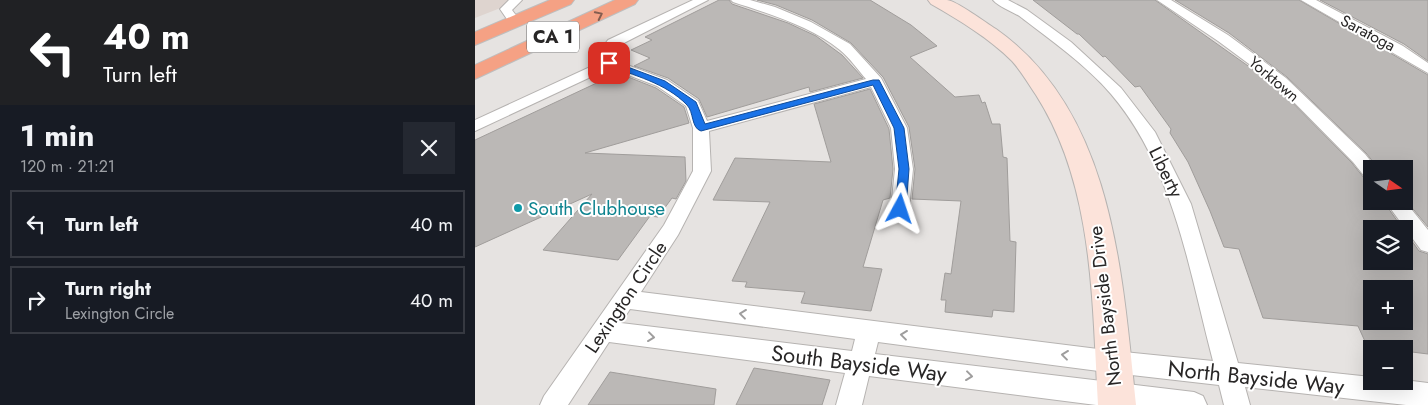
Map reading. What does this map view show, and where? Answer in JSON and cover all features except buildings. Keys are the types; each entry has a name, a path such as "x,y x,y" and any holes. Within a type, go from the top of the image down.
{"highway":[{"name":"CA 1","path":"475,39 565,0"},
{"name":"CA 1","path":"475,73 629,0"}],"street":[{"name":"North Bayside Drive","path":"937,0 979,24 1019,58 1050,97 1078,150 1101,241 1115,387"}],"lane":[{"path":"515,22 506,9 517,0"},
{"path":"475,126 609,63 603,55 613,43 702,0"},
{"path":"737,0 771,10 807,24 845,47 876,81 899,128 904,169 900,209"},
{"name":"Liberty","path":"999,0 1023,13 1066,45 1116,91 1149,136 1182,204 1237,405"},
{"name":"Yorktown","path":"1163,0 1223,38 1281,81 1363,163"},
{"name":"Saratoga","path":"1307,0 1398,48 1428,69"},
{"name":"Lexington Circle","path":"553,405 671,230 703,171 701,128 693,104 662,83 609,63"},
{"path":"701,128 876,81"},
{"path":"1400,210 1428,244"},
{"name":"South Bayside Way","path":"625,299 869,330 1115,387"},
{"path":"849,405 869,330"},
{"name":"South Bayside Way","path":"603,331 860,363 1115,387"},
{"name":"North Bayside Way","path":"1115,387 1228,373 1428,395"},
{"name":"North Bayside Way","path":"1115,387 1194,405"}],"shaded area":[{"path":"475,0 521,0 475,18"}],"place":[{"name":"South Clubhouse","path":"518,208"}],"route":[{"path":"609,63 662,83 693,104 701,128 876,81 899,128 904,169 900,209"}]}
